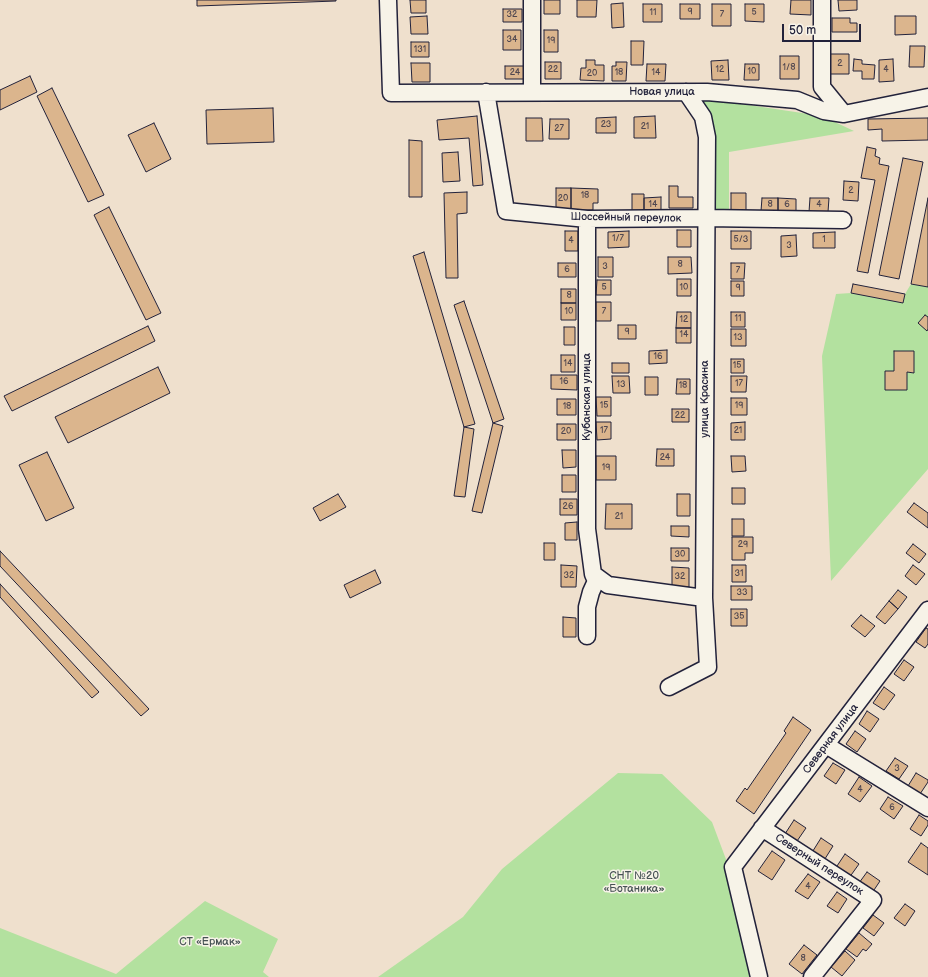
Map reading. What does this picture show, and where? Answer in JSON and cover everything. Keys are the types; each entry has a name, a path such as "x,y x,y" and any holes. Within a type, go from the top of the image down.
{"street":[{"name":"Новая улица","path":"388,0 391,93 706,92 797,100 824,111 844,114 928,97"},
{"path":"532,0 532,92"},
{"path":"822,0 822,87 844,114"},
{"name":"Шоссейный переулок","path":"486,92 506,211 587,219 706,218 843,220"},
{"name":"улица Красина","path":"669,687 708,667 704,598 707,137 703,117 686,92"},
{"name":"Кубанская улица","path":"587,219 586,529 593,574 596,581 587,607 587,636"},
{"path":"593,574 608,585 704,598"},
{"name":"Северная улица","path":"759,977 733,867 928,610"},
{"path":"826,745 928,808"},
{"name":"Северный переулок","path":"762,828 873,900 812,977"}],"green space":[{"path":"702,98 822,116 854,131 729,152 729,214 711,213 713,123"},
{"path":"911,284 928,287 928,469 831,581 822,356 836,294 851,293 903,303 905,294"},
{"name":"СНТ №20 «Ботаника»","path":"618,773 662,774 712,822 733,878 759,977 378,977 463,917 502,869"},
{"name":"СТ «Ермак»","path":"205,901 278,939 263,972 269,977 0,977 0,928 116,974"}],"building":[{"path":"197,0 336,0 336,1 197,6"},
{"path":"410,0 426,0 426,13 411,13"},
{"path":"544,0 560,0 560,14 544,14"},
{"path":"577,0 597,0 596,17 577,17"},
{"path":"791,0 811,0 811,15 790,14"},
{"path":"838,0 857,0 857,10 839,11"},
{"path":"623,3 624,27 612,28 611,4"},
{"path":"643,4 662,4 662,22 643,22"},
{"path":"680,4 700,4 700,19 680,19"},
{"path":"712,4 731,4 731,26 712,26"},
{"path":"745,4 764,4 764,22 745,21"},
{"path":"503,9 522,9 522,22 503,22"},
{"path":"427,16 428,34 411,34 410,17"},
{"path":"895,16 916,16 916,34 895,35"},
{"path":"832,18 850,18 850,23 857,23 857,32 832,32"},
{"path":"503,30 521,30 521,50 503,50"},
{"path":"544,30 558,30 558,52 544,52"},
{"path":"631,41 644,41 643,65 631,65"},
{"path":"411,42 429,42 429,57 411,57"},
{"path":"910,46 925,46 924,67 909,67"},
{"path":"830,54 849,54 849,74 830,74"},
{"path":"780,56 799,56 799,79 780,79"},
{"path":"854,59 862,60 862,64 875,65 874,79 862,79 862,71 853,71"},
{"path":"893,59 894,81 879,82 879,60"},
{"path":"586,60 595,60 595,65 604,65 604,81 580,80 581,68 586,68"},
{"path":"728,60 729,80 712,80 711,61"},
{"path":"545,62 561,62 561,79 545,79"},
{"path":"616,62 627,62 626,81 612,81 612,66 616,66"},
{"path":"411,63 430,63 430,82 412,82"},
{"path":"647,64 666,64 665,81 646,81"},
{"path":"745,64 759,64 759,80 744,80"},
{"path":"505,66 524,66 524,79 505,79"},
{"path":"30,76 37,92 0,110 0,90"},
{"path":"52,88 104,195 88,202 37,96"},
{"path":"273,108 274,142 207,144 206,110"},
{"path":"477,116 483,185 473,186 469,138 439,140 437,120"},
{"path":"655,116 656,138 634,138 634,117"},
{"path":"616,117 616,133 596,133 596,118"},
{"path":"526,118 542,118 543,141 526,141"},
{"path":"928,118 928,140 882,141 882,129 868,130 868,119"},
{"path":"550,119 569,119 569,139 549,139"},
{"path":"154,123 171,159 146,172 128,135"},
{"path":"409,140 422,141 422,197 409,197"},
{"path":"867,147 876,149 875,156 880,158 879,164 889,166 868,273 857,271 875,180 861,178"},
{"path":"458,152 460,181 443,182 442,153"},
{"path":"903,158 923,162 899,279 879,275"},
{"path":"844,181 859,182 858,201 843,200"},
{"path":"669,186 678,186 678,197 693,197 693,208 669,208"},
{"path":"556,188 571,188 571,210 556,210"},
{"path":"571,188 598,189 598,203 593,203 593,210 571,210"},
{"path":"467,192 467,213 457,214 458,278 446,278 444,193"},
{"path":"731,193 746,193 746,212 731,212"},
{"path":"632,194 644,194 644,212 632,213"},
{"path":"661,197 661,212 644,212 644,198"},
{"path":"762,198 778,198 778,212 761,211"},
{"path":"778,198 796,199 796,212 778,212"},
{"path":"810,198 829,198 828,212 809,212"},
{"path":"928,198 928,287 911,284"},
{"path":"109,207 161,313 146,320 94,215"},
{"path":"677,230 691,230 691,247 677,247"},
{"path":"565,231 578,231 578,251 565,251"},
{"path":"629,231 629,247 608,248 608,232"},
{"path":"731,231 751,231 751,249 731,249"},
{"path":"835,232 835,248 813,248 813,233"},
{"path":"796,235 797,256 781,257 781,236"},
{"path":"424,252 475,424 464,427 413,256"},
{"path":"598,257 613,257 613,277 598,277"},
{"path":"668,257 691,257 692,273 668,274"},
{"path":"558,263 576,263 576,277 558,277"},
{"path":"731,263 745,263 744,279 731,279"},
{"path":"677,279 691,279 691,296 677,296"},
{"path":"597,280 611,280 611,295 596,295"},
{"path":"731,281 744,281 744,296 731,296"},
{"path":"853,284 905,294 903,303 851,293"},
{"path":"561,289 576,289 576,303 561,303"},
{"path":"464,301 504,419 493,423 454,305"},
{"path":"596,302 611,302 611,321 596,321"},
{"path":"561,303 576,303 576,320 561,320"},
{"path":"677,312 691,312 691,328 676,328"},
{"path":"731,312 745,312 745,327 731,327"},
{"path":"925,315 928,317 927,331 918,323"},
{"path":"618,325 636,325 636,339 618,339"},
{"path":"148,326 155,341 12,411 4,396"},
{"path":"564,327 575,327 575,345 564,345"},
{"path":"676,328 691,328 691,343 676,343"},
{"path":"731,329 746,329 746,346 731,346"},
{"path":"667,350 667,363 649,364 649,351"},
{"path":"894,351 914,351 914,373 907,372 907,390 885,390 885,371 894,371"},
{"path":"561,355 575,355 575,372 561,372"},
{"path":"731,359 744,359 744,373 731,373"},
{"path":"612,363 629,363 629,373 612,373"},
{"path":"158,367 170,393 68,443 55,417"},
{"path":"551,375 577,375 577,390 551,389"},
{"path":"612,376 629,376 630,393 613,393"},
{"path":"731,376 747,376 746,392 731,392"},
{"path":"645,377 658,377 658,395 645,395"},
{"path":"677,379 690,379 690,394 676,394"},
{"path":"596,397 611,397 611,416 597,416"},
{"path":"731,398 747,398 747,415 731,415"},
{"path":"557,399 576,399 576,415 557,415"},
{"path":"672,409 689,409 689,422 672,422"},
{"path":"596,422 611,422 611,439 597,440"},
{"path":"745,422 745,440 731,440 731,423"},
{"path":"493,423 503,426 482,513 472,511"},
{"path":"557,424 576,424 576,440 557,440"},
{"path":"464,427 474,429 465,497 454,496"},
{"path":"657,449 674,449 674,466 656,466"},
{"path":"562,450 576,450 576,467 563,468"},
{"path":"47,452 74,508 46,521 19,465"},
{"path":"596,456 616,456 616,480 596,480"},
{"path":"731,456 745,456 746,471 732,472"},
{"path":"562,475 576,475 576,492 562,492"},
{"path":"732,488 745,488 745,504 732,504"},
{"path":"338,494 346,507 320,521 313,508"},
{"path":"677,494 690,494 690,516 677,516"},
{"path":"560,499 577,499 577,515 560,515"},
{"path":"914,503 928,513 928,528 907,512"},
{"path":"606,504 632,504 632,529 605,529"},
{"path":"732,519 744,519 744,536 732,536"},
{"path":"577,522 577,540 565,540 565,523"},
{"path":"671,526 689,526 689,537 671,536"},
{"path":"732,537 753,537 753,553 745,553 745,560 732,560"},
{"path":"544,543 555,543 555,560 544,560"},
{"path":"913,544 926,554 919,563 906,553"},
{"path":"671,548 689,548 689,561 671,561"},
{"path":"0,551 149,709 141,716 0,566"},
{"path":"561,565 577,566 576,587 561,587"},
{"path":"732,565 746,565 746,582 732,582"},
{"path":"913,565 925,574 916,585 905,576"},
{"path":"672,567 689,568 689,587 672,587"},
{"path":"375,570 381,583 350,598 344,585"},
{"path":"0,584 99,692 92,698 0,597"},
{"path":"731,586 752,586 752,600 731,600"},
{"path":"898,590 907,597 898,609 889,601"},
{"path":"889,601 898,609 885,624 876,617"},
{"path":"731,609 747,609 747,626 731,626"},
{"path":"861,615 875,626 865,637 851,626"},
{"path":"563,617 576,618 576,637 563,637"},
{"path":"926,628 928,629 928,644 925,648 916,642"},
{"path":"904,660 914,667 904,681 894,674"},
{"path":"884,687 895,695 884,710 873,703"},
{"path":"867,711 879,719 870,732 859,724"},
{"path":"793,717 811,730 754,814 736,801 745,788 747,790 786,733 784,731"},
{"path":"855,731 866,739 857,752 846,744"},
{"path":"895,758 908,766 899,779 886,771"},
{"path":"833,763 845,770 836,784 824,776"},
{"path":"916,773 928,780 920,794 908,786"},
{"path":"859,777 872,786 860,802 848,794"},
{"path":"888,797 903,806 894,819 880,809"},
{"path":"919,815 928,821 928,825 921,836 910,829"},
{"path":"794,820 806,828 795,844 783,837"},
{"path":"821,838 833,846 823,862 811,854"},
{"path":"921,843 928,848 928,875 908,862"},
{"path":"772,851 785,860 772,880 758,871"},
{"path":"845,854 859,864 849,878 835,869"},
{"path":"867,872 880,881 872,893 859,883"},
{"path":"808,874 820,882 808,899 795,891"},
{"path":"837,892 847,899 838,913 827,906"},
{"path":"905,904 915,911 905,926 894,918"},
{"path":"873,915 884,923 874,936 863,928"},
{"path":"859,933 872,944 866,951 863,949 857,957 846,949"},
{"path":"804,945 817,955 802,974 789,964"},
{"path":"845,951 855,960 842,976 831,967"}]}
